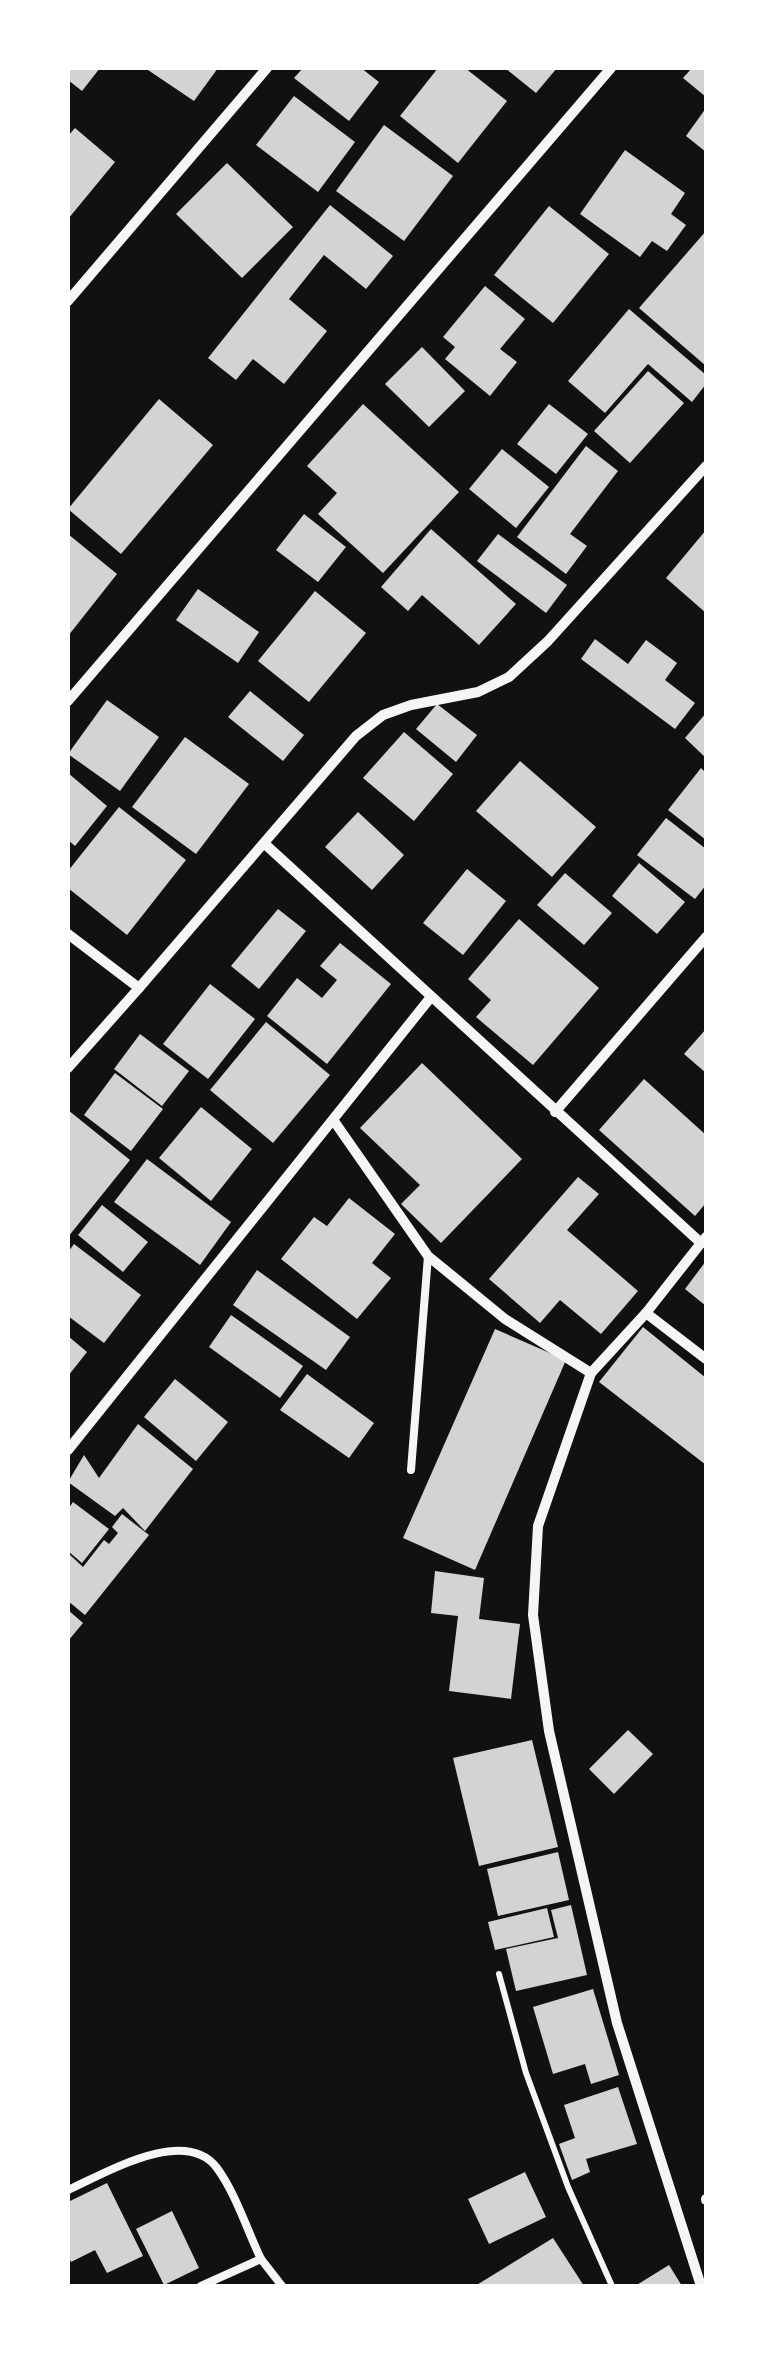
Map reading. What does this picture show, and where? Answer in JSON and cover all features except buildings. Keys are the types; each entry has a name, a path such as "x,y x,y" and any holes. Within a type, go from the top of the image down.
{"street":[{"path":"68,301 266,68"},
{"path":"68,702 612,68"},
{"path":"68,1068 266,845 356,736 383,715 478,692 509,677 548,641 706,466"},
{"path":"266,845 554,1112 704,1240 646,1313 591,1373 538,1526 533,1615 549,1732 618,2023 701,2286"},
{"path":"68,934 139,988"},
{"path":"554,1112 706,937"},
{"path":"68,1450 431,997"},
{"path":"334,1121 428,1256 505,1319 591,1373"},
{"path":"646,1313 706,1359"}],"lane":[{"path":"411,1470 428,1256"},
{"path":"68,2190 143,2156 178,2151 204,2155 218,2169 262,2258 282,2286"},
{"path":"201,2286 262,2258"}],"path":[{"path":"500,1974 526,2074 568,2187 612,2286"}]}
